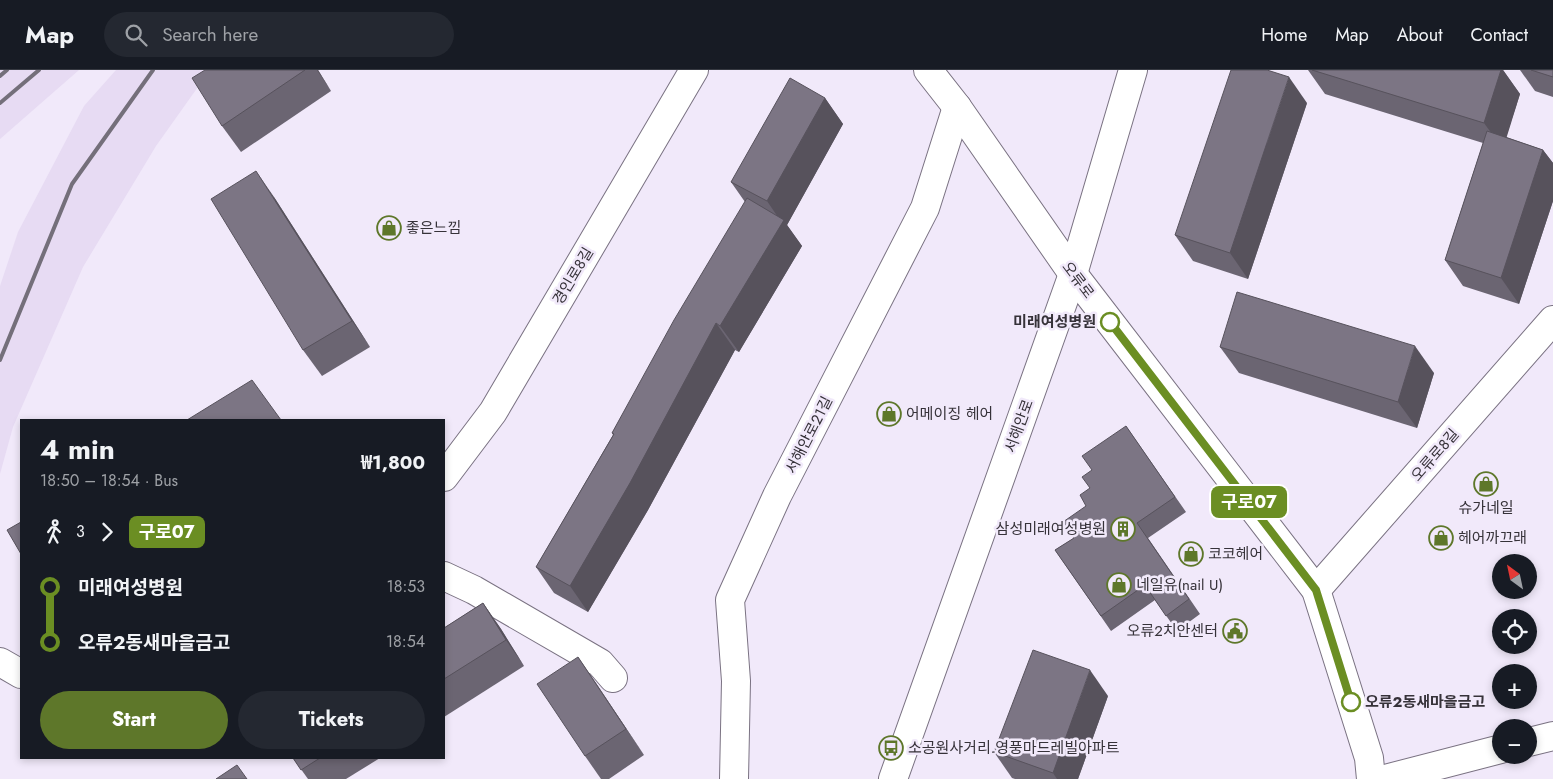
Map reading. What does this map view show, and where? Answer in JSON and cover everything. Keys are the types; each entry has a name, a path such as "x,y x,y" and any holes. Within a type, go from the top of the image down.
{"street":[{"name":"경인로8길","path":"445,476 493,412 694,70"},
{"name":"오류로","path":"928,70 957,106 1073,274 1316,590 1369,758 1371,779"},
{"name":"서해안로","path":"893,779 1073,274 1133,70"},
{"name":"서해안로21길","path":"734,779 736,681 730,600 777,496 925,208 957,106"},
{"name":"오류로8길","path":"1316,590 1553,320"},
{"path":"445,576 474,590 600,662 613,678"},
{"path":"0,662 20,673"},
{"path":"1537,740 1553,736"},
{"path":"1386,779 1492,751"}],"shaded area":[{"path":"0,70 79,70 0,139"},
{"path":"116,70 210,70 156,146 83,267 13,427 0,474 0,286 18,232 84,106"}],"building":[{"path":"205,70 305,70 222,126 192,78"},
{"path":"1231,70 1267,70 1289,77 1230,253 1175,235"},
{"path":"1312,70 1501,70 1484,123"},
{"path":"1531,70 1553,70 1553,77"},
{"path":"790,78 825,98 767,201 731,182"},
{"path":"1487,131 1543,150 1501,278 1445,260"},
{"path":"256,171 352,321 303,350 211,199"},
{"path":"747,198 784,220 720,326 716,323 630,483 570,586 536,567 614,434 612,433 674,320"},
{"path":"1237,292 1415,346 1398,402 1220,347"},
{"path":"252,380 280,419 189,419"},
{"name":"삼성미래여성병원","path":"1126,426 1175,497 1137,523 1189,599 1166,616 1145,585 1101,616 1055,550 1074,538 1063,522 1086,506 1080,495 1090,488 1082,477 1092,470 1082,456"},
{"path":"20,523 20,552 7,530"},
{"path":"483,603 506,640 445,678 445,627"},
{"path":"1033,650 1090,670 1053,773 994,752"},
{"path":"578,657 626,729 585,756 537,684"},
{"path":"294,759 318,759 301,770"},
{"path":"237,765 247,779 216,779"}],"railway":[{"path":"0,76 7,70"},
{"path":"0,103 39,70"},
{"path":"0,360 72,184 153,70"}],"bus line":[{"name":"구로07","path":"1110,322 1316,590 1351,702"}],"place":[{"name":"좋은느낌","path":"389,228"},
{"name":"미래여성병원","path":"1110,322"},
{"name":"어메이징 헤어","path":"889,414"},
{"name":"슈가네일","path":"1486,484"},
{"name":"삼성미래여성병원","path":"1123,529"},
{"name":"헤어까끄래","path":"1441,538"},
{"name":"코코헤어","path":"1191,554"},
{"name":"네일유(nail U)","path":"1119,585"},
{"name":"오류2치안센터","path":"1235,631"},
{"name":"오류2동새마을금고","path":"1351,702"},
{"name":"소공원사거리.영풍마드레빌아파트","path":"891,748"}]}
